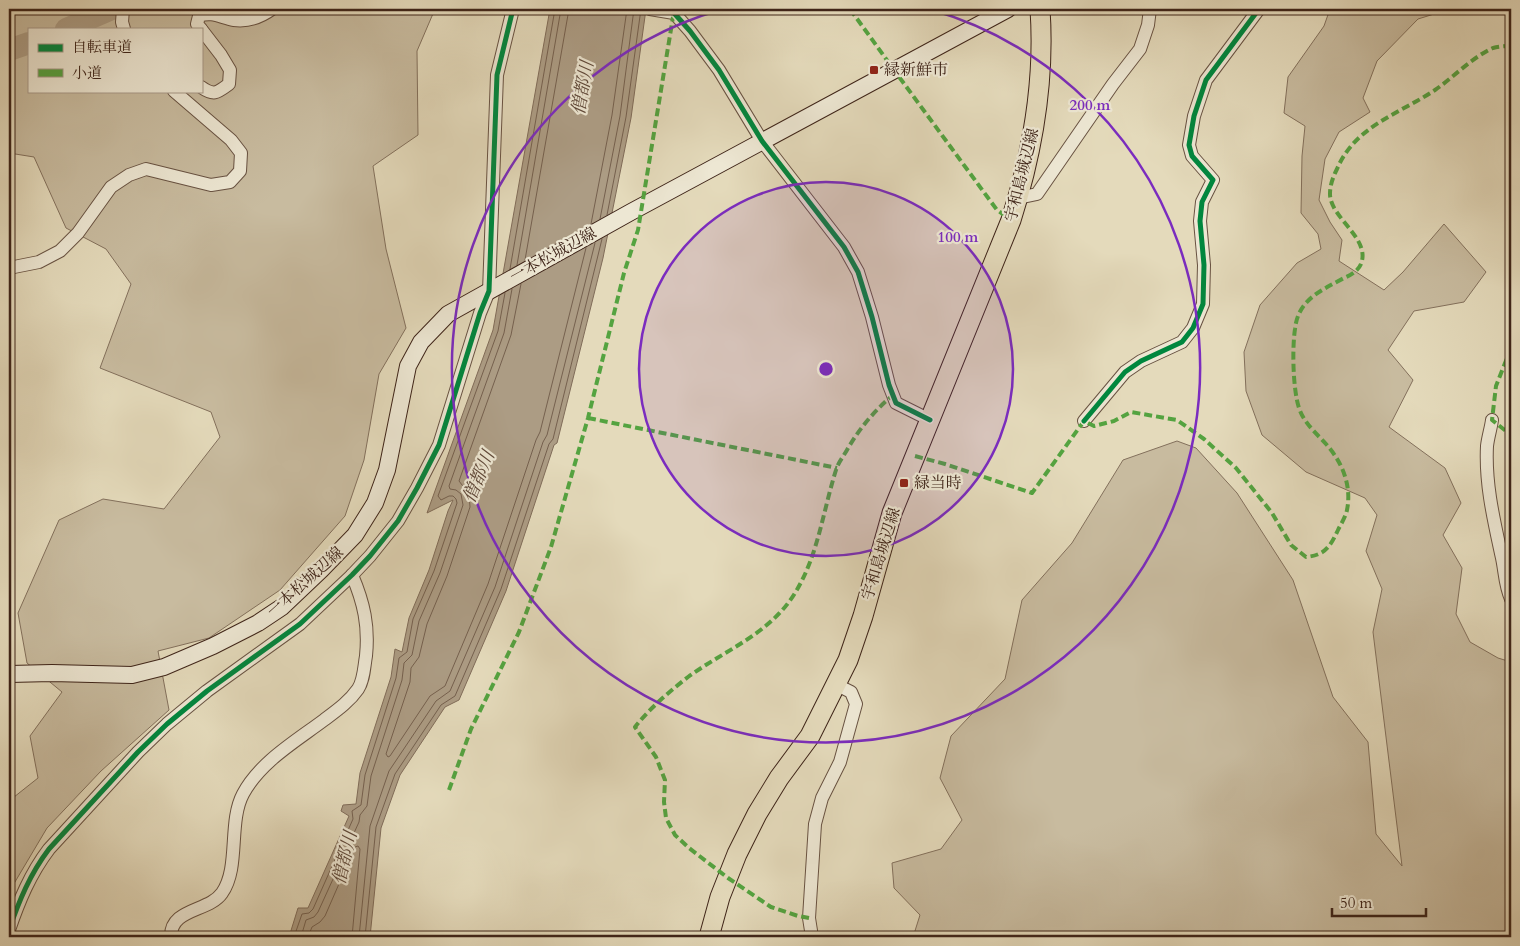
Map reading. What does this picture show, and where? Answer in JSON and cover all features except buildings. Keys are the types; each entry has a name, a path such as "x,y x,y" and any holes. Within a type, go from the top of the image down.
{"main road":[{"name":"一本松城辺線","path":"9,674 132,674 164,667 213,646 258,623 282,607 321,570 355,535 375,503 387,470 408,366 421,342 448,314 631,212 1008,9"},
{"name":"宇和島城辺線","path":"709,937 720,897 737,854 757,814 779,778 810,736 848,660 863,616 892,513 1008,230 1034,132 1041,82 1042,37 1040,9"}],"street":[{"path":"123,9 124,28"},
{"path":"200,28 197,24 199,16 208,13 234,20 247,20 262,16 272,9"},
{"path":"9,930 21,896 36,866 49,849 138,752 167,724 202,695 300,624 352,575 398,521 418,488 439,445 480,313 489,291 497,74 513,9"},
{"path":"650,9 674,13 690,31 719,70 762,141 844,246 858,272 872,317 888,385 896,403 930,420"},
{"path":"1018,198 1037,194 1113,84 1140,49 1148,25 1150,9"},
{"path":"1084,421 1125,372 1141,361 1182,342 1193,328 1203,304 1204,265 1200,221 1202,202 1213,180 1192,156 1190,145 1194,116 1206,80 1259,9"},
{"path":"202,30 230,70 229,84 219,92 209,92 202,88"},
{"path":"9,268 39,262 60,251 78,233 111,187 130,175 146,169 211,185 230,182 240,171 241,153 232,140 175,92"},
{"path":"1492,420 1487,446 1488,478 1507,590 1511,599"},
{"path":"171,937 175,922 182,915 211,903 222,895 229,882 237,810 248,786 259,772 278,754 347,702 358,688 364,674 367,642 365,611 352,575"},
{"path":"812,937 809,918 815,824 822,798 840,762 856,704 851,692 837,685"}],"shaded area":[{"path":"9,9 435,9 417,51 418,135 373,166 386,249 406,328 379,374 364,460 345,516 280,590 209,638 158,651 169,710 101,771 47,828 9,892 9,801 38,778 30,736 62,692 27,663 18,613 59,520 103,499 164,509 220,437 211,412 100,368 131,284 106,249 66,228 34,157 9,153"},
{"path":"1330,9 1448,9 1418,19 1377,61 1363,98 1370,112 1339,132 1325,159 1319,200 1342,240 1339,261 1384,290 1403,272 1444,224 1486,272 1464,302 1414,311 1388,350 1413,380 1389,427 1445,468 1461,503 1443,535 1462,568 1456,614 1470,642 1498,658 1511,662 1511,937 904,937 914,934 920,915 894,888 892,863 941,849 962,820 940,778 951,736 1005,679 1022,600 1072,543 1123,460 1177,441 1196,448 1237,493 1293,580 1333,697 1368,742 1376,834 1402,866 1373,632 1382,589 1366,551 1377,515 1365,498 1306,472 1262,435 1246,391 1244,352 1260,305 1297,263 1321,249 1318,234 1301,213 1302,156 1305,126 1284,113 1288,77 1324,26"}],"water":[{"name":"僧都川","path":"550,9 646,9 631,118 603,258 557,443 554,445 506,591 459,700 445,707 400,775 381,828 370,937 289,937 298,908 308,908 349,816 341,811 343,805 356,804 360,773 391,677 395,649 402,652 409,618 429,570 453,500 427,513 493,330"}],"waterway":[{"path":"68,28 112,9"},
{"path":"9,50 28,43"}],"marked path":[{"path":"850,9 997,210 1011,220"},
{"path":"449,790 471,729 519,632 551,547 588,418 624,273 638,230 674,11"},
{"path":"915,456 1032,493 1084,421 1094,426 1114,421 1131,412 1177,420 1204,439 1236,468 1272,513 1291,545 1306,557 1322,552 1332,541 1345,517 1348,501 1347,483 1337,458 1307,423 1299,408 1294,380 1294,347 1297,319 1305,304 1319,292 1354,273 1361,264 1363,255 1360,245 1332,203 1330,191 1333,178 1345,154 1366,131 1435,90 1485,52 1504,46 1508,46 1511,50"},
{"path":"1511,348 1496,386 1492,420 1511,435"},
{"path":"809,918 771,907 728,878 675,835 666,818 664,802 665,780 656,757 635,727 681,682 760,630 785,607 803,579 815,549 838,465 862,428 879,407 893,395"},
{"path":"588,418 837,468"}],"cycle path":[{"path":"9,930 26,888 36,868 49,849 138,752 167,724 207,691 300,624 352,575 398,521 417,488 439,445 480,313 489,291 497,75 513,9"},
{"path":"650,9 674,13 690,31 719,70 762,141 844,247 858,272 872,317 889,385 896,403 930,420"},
{"path":"1084,421 1125,372 1141,361 1182,342 1193,328 1203,304 1204,265 1200,221 1202,202 1213,180 1192,156 1189,145 1194,116 1206,80 1259,9"}],"place":[{"name":"縁新鮮市","path":"874,70"},
{"name":"緑当時","path":"904,483"}]}
